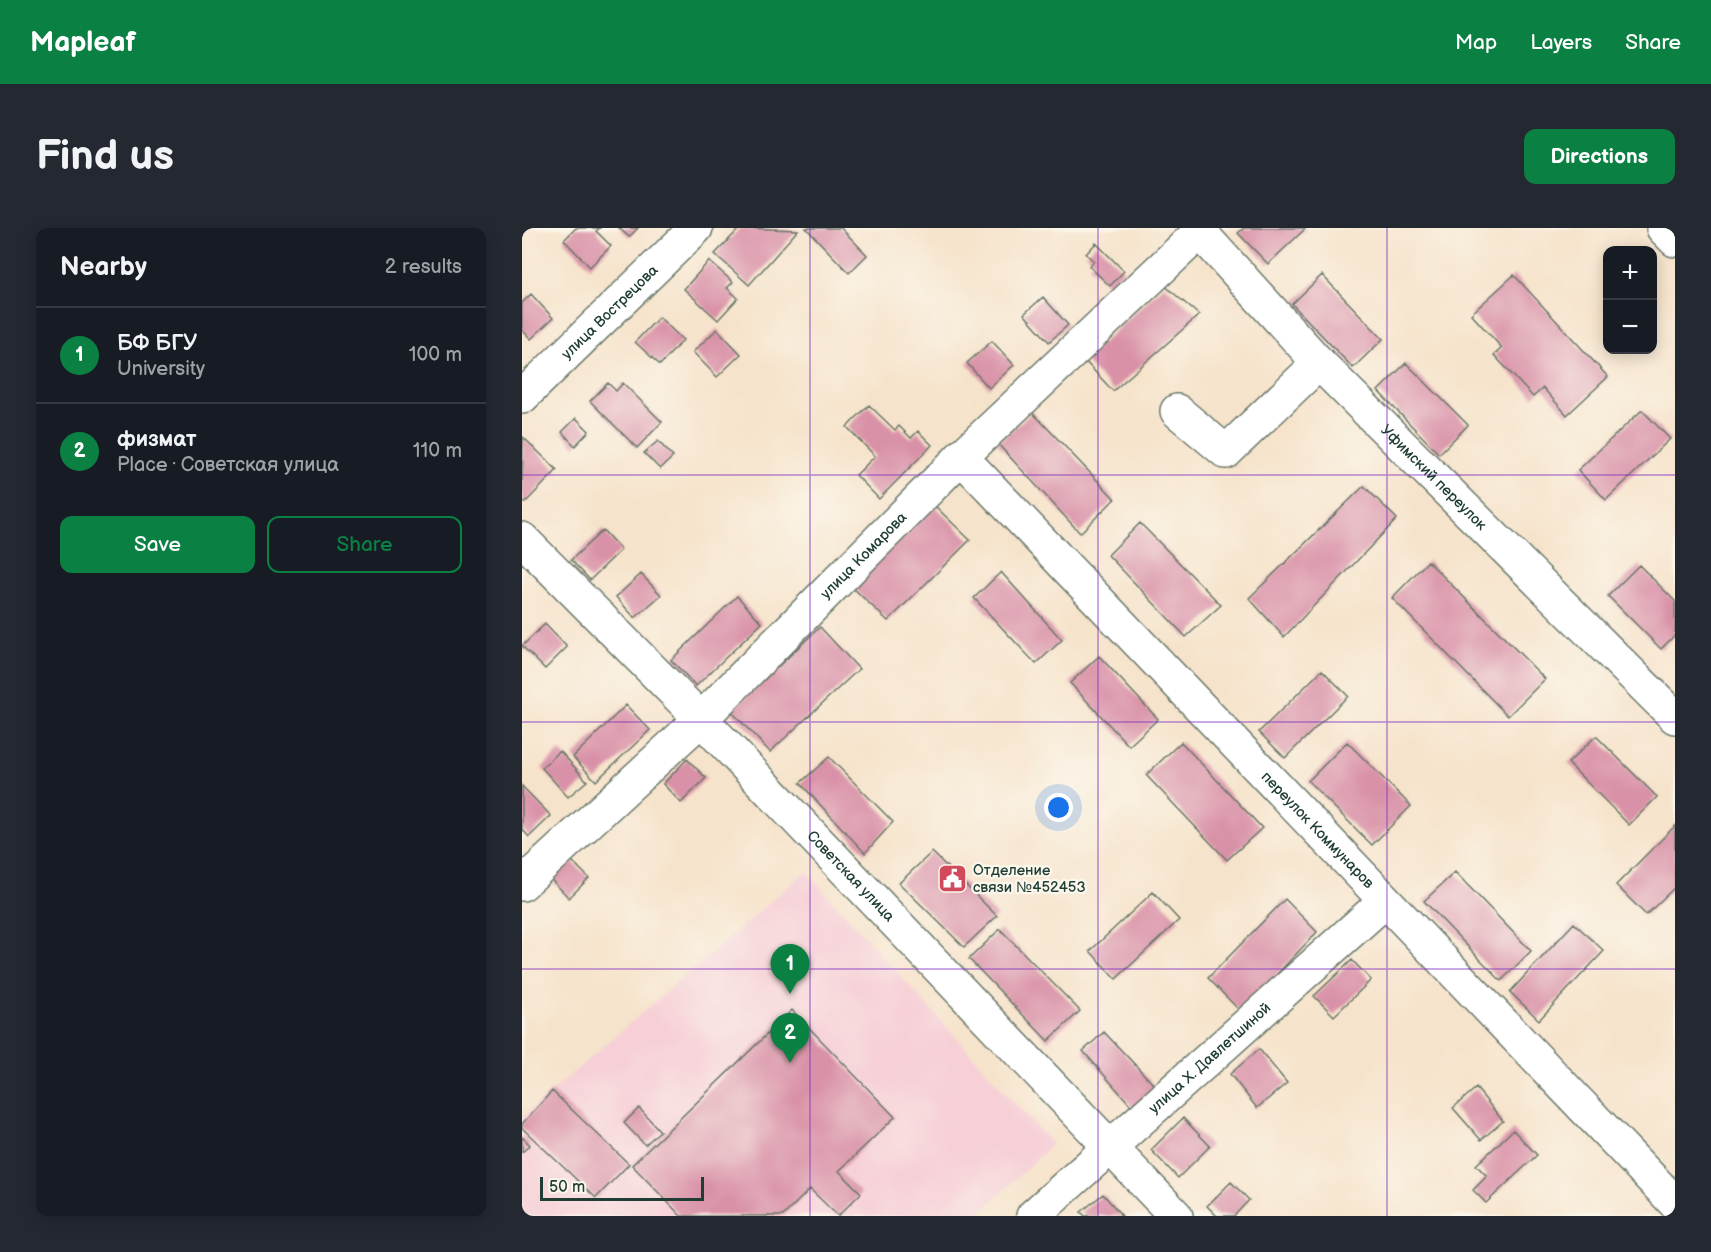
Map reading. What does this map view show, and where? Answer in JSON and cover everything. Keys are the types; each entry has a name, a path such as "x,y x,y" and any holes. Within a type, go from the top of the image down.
{"street":[{"name":"улица Вострецова","path":"522,397 696,228"},
{"path":"1663,228 1675,240"},
{"name":"Уфимский переулок","path":"1202,230 1319,363 1675,717"},
{"name":"улица Комарова","path":"522,884 701,719 961,457 1202,230"},
{"path":"1177,411 1226,452 1319,363"},
{"name":"переулок Коммунаров","path":"961,457 1675,1203"},
{"name":"Советская улица","path":"522,539 701,719 1176,1216"},
{"name":"улица Х. Давлетшиной","path":"1033,1216 1385,901"}],"shaded area":[{"path":"806,871 1052,1144 977,1216 522,1216 522,1117"}],"building":[{"path":"576,228 600,228 596,231 611,246 590,267 564,240"},
{"path":"619,228 638,228 629,237"},
{"path":"740,228 798,230 749,285 715,254"},
{"path":"806,228 841,228 867,255 849,273"},
{"path":"1244,228 1306,228 1268,264 1238,233"},
{"path":"1096,243 1124,271 1110,286 1089,266 1094,261 1086,254"},
{"path":"709,261 733,282 727,288 738,298 718,320 684,289"},
{"path":"1322,275 1383,339 1353,368 1292,304"},
{"path":"1514,275 1608,377 1567,415 1543,388 1533,397 1494,355 1502,348 1471,314"},
{"path":"1164,285 1199,315 1113,391 1084,360"},
{"path":"531,294 553,318 531,339 522,330 522,303"},
{"path":"1043,297 1068,325 1049,342 1024,314"},
{"path":"659,317 683,340 660,365 635,342"},
{"path":"717,329 741,354 717,377 693,352"},
{"path":"992,341 1014,365 989,388 967,363"},
{"path":"1406,363 1468,425 1439,454 1378,391"},
{"path":"608,383 616,391 623,383 662,422 637,448 590,401"},
{"path":"869,405 895,430 899,426 911,438 918,431 932,445 879,499 856,475 875,456 847,427"},
{"path":"1642,410 1670,439 1606,500 1578,470"},
{"path":"1032,412 1115,499 1080,533 997,443"},
{"path":"576,418 589,431 575,446 562,432"},
{"path":"523,437 557,470 525,503 522,500"},
{"path":"658,441 673,457 660,469 644,453"},
{"path":"1364,486 1397,519 1284,637 1249,598"},
{"path":"934,505 970,540 888,621 852,587"},
{"path":"1140,523 1221,605 1186,637 1108,555"},
{"path":"603,530 621,550 590,580 571,560"},
{"path":"1428,561 1545,679 1508,716 1392,598"},
{"path":"1639,565 1675,601 1675,635 1661,649 1608,596"},
{"path":"1001,572 1062,640 1036,664 974,598"},
{"path":"641,574 661,595 635,618 616,597"},
{"path":"737,596 762,623 696,686 671,660"},
{"path":"545,624 567,647 545,669 522,646"},
{"path":"820,627 859,669 770,752 731,711"},
{"path":"1099,656 1158,719 1129,746 1070,683"},
{"path":"1322,670 1348,696 1285,758 1259,732"},
{"path":"626,705 650,730 596,781 573,757"},
{"path":"1596,736 1657,797 1629,825 1568,763"},
{"path":"1181,742 1262,828 1227,860 1146,775"},
{"path":"1347,742 1411,806 1372,845 1308,781"},
{"path":"560,751 587,781 568,797 542,768"},
{"path":"829,757 893,822 865,853 800,783"},
{"path":"687,759 706,778 681,803 663,784"},
{"path":"522,786 551,816 529,837 522,829"},
{"path":"1675,826 1675,887 1646,915 1616,885"},
{"path":"932,852 997,916 964,947 899,883"},
{"path":"568,857 589,878 569,898 548,876"},
{"path":"1455,872 1531,951 1501,981 1424,901"},
{"path":"1153,892 1179,920 1116,979 1090,951"},
{"path":"1285,899 1317,932 1241,1012 1208,978"},
{"path":"1574,923 1604,951 1539,1020 1510,992"},
{"path":"1000,929 1080,1011 1048,1041 969,959"},
{"path":"1352,960 1371,980 1334,1016 1314,996"},
{"path":"792,1010 895,1117 839,1171 861,1193 838,1216 810,1189 783,1216 681,1216 632,1165"},
{"path":"1104,1032 1156,1087 1134,1109 1083,1051"},
{"path":"1259,1049 1287,1083 1257,1108 1230,1074"},
{"path":"1476,1088 1503,1121 1481,1140 1453,1108"},
{"path":"552,1091 629,1164 596,1198 522,1128 522,1124"},
{"path":"639,1108 660,1131 645,1145 624,1123"},
{"path":"1183,1118 1210,1146 1178,1178 1151,1150"},
{"path":"1513,1130 1537,1155 1486,1203 1473,1190 1487,1176 1476,1165"},
{"path":"522,1137 530,1145 522,1152"},
{"path":"1231,1182 1249,1200 1234,1216 1217,1216 1207,1206"},
{"path":"1103,1194 1122,1216 1085,1216 1081,1212"}],"place":[{"name":"Отделение связи №452453","path":"952,879"},
{"name":"БФ БГУ","path":"790,994"},
{"name":"физмат","path":"790,1063"}]}
